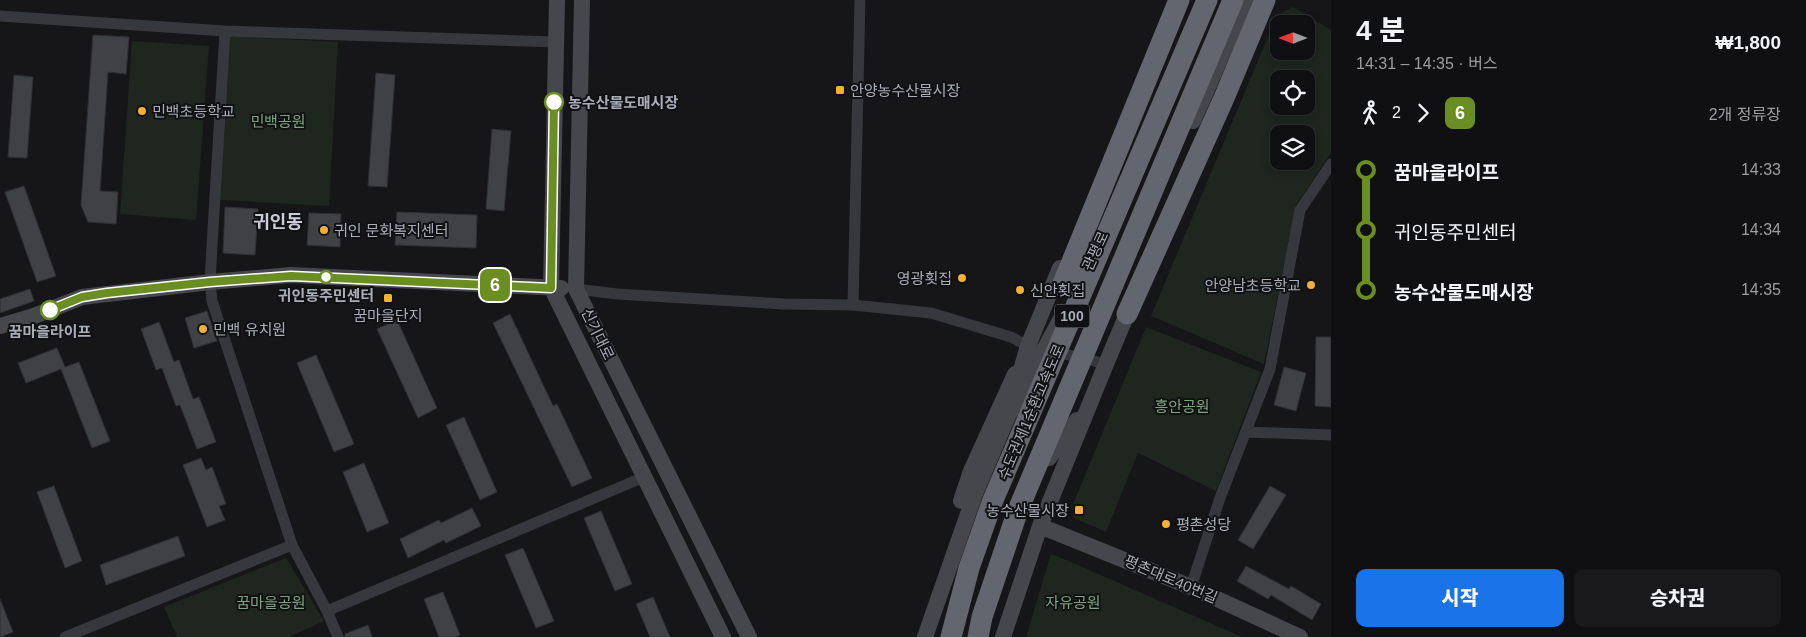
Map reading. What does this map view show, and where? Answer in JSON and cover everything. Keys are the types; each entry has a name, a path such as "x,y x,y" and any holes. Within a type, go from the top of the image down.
{"highway":[{"path":"1062,286 1179,0"},
{"name":"수도권제1순환고속도로","path":"951,637 968,568 993,500 1207,0"},
{"name":"수도권제1순환고속도로","path":"978,637 982,617 1018,510 1233,0"},
{"path":"1128,314 1224,98 1265,0"}],"street":[{"name":"신기대로","path":"557,0 551,288 723,637"},
{"name":"신기대로","path":"582,0 576,289 749,637"},
{"path":"853,305 860,0"},
{"path":"1036,348 1172,0"},
{"name":"관평로","path":"925,637 976,491 1036,348 1093,259 1200,0"},
{"path":"985,637 1026,511 1089,360 1246,0"},
{"path":"1003,637 1040,526 1106,364 1128,314 1151,276 1263,14 1271,0"},
{"path":"0,16 225,31 556,42"},
{"path":"225,31 210,282 212,301 292,545 328,611 338,637"},
{"path":"1191,586 1220,498 1270,370 1300,210 1331,164"},
{"path":"0,326 34,316 82,297 210,282 291,276 576,289 617,294 784,304 853,305 931,313 1011,337 1036,348 1106,364"},
{"path":"925,637 960,503 971,472 1036,348 1062,286"},
{"path":"1049,458 1091,400"},
{"path":"1246,432 1331,435"},
{"path":"328,611 644,476"},
{"name":"평촌대로40번길","path":"1040,526 1191,586 1300,637"},
{"path":"66,637 292,545"}],"green space":[{"path":"1293,7 1306,15 1277,15"},
{"path":"1315,20 1331,30 1331,153 1296,205 1264,364 1151,316 1270,32 1270,60 1315,60"},
{"name":"민백공원","path":"228,36 338,42 329,206 219,200"},
{"path":"132,41 209,46 196,220 120,214"},
{"name":"흥안공원","path":"1146,327 1261,372 1216,491 1138,453 1106,532 1074,518 1072,507"},
{"name":"자유공원","path":"1051,554 1071,562 1242,637 1026,637"},
{"name":"꿈마을공원","path":"286,558 324,621 289,637 177,637 164,607"}],"building":[{"path":"93,35 129,37 126,74 108,72 100,191 118,192 116,224 88,222 81,205"},
{"path":"376,73 395,75 387,187 368,186"},
{"path":"14,75 33,77 27,158 8,157"},
{"path":"492,129 511,131 504,211 486,209"},
{"path":"24,186 56,276 37,282 5,192"},
{"path":"225,207 258,209 255,255 223,253"},
{"path":"397,212 477,215 476,248 395,245"},
{"name":"귀인 문화복지센터","path":"309,213 341,214 340,247 307,245"},
{"path":"30,289 34,301 0,313 0,299"},
{"name":"민백 유치원","path":"207,311 217,341 194,348 185,318"},
{"path":"510,314 553,406 557,404 592,478 572,487 493,323"},
{"path":"397,320 437,408 418,418 377,329"},
{"path":"159,322 174,362 179,360 193,399 199,397 216,442 197,449 180,405 176,406 162,368 156,370 141,329"},
{"path":"1316,337 1331,337 1331,407 1315,406"},
{"path":"57,348 65,367 79,362 110,441 92,448 61,369 26,383 18,363"},
{"path":"316,355 354,444 334,452 297,363"},
{"path":"1284,367 1306,373 1296,411 1274,405"},
{"path":"464,417 497,492 480,500 446,425"},
{"path":"201,458 206,470 212,467 226,504 219,506 225,520 207,527 183,465"},
{"path":"364,463 389,523 367,532 343,472"},
{"path":"54,486 82,561 65,568 37,492"},
{"path":"1270,486 1286,495 1253,549 1238,540"},
{"path":"472,508 481,526 446,543 444,540 408,558 400,539 439,520 441,523"},
{"path":"601,511 632,584 615,591 584,518"},
{"path":"178,536 185,556 106,585 100,565"},
{"path":"523,548 554,621 536,628 505,555"},
{"path":"1246,566 1289,589 1291,586 1321,604 1312,620 1271,595 1268,599 1237,581"},
{"path":"443,592 460,635 456,637 439,637 424,599"},
{"path":"653,597 670,637 650,637 636,604"},
{"path":"0,599 13,632 1,637 0,637"},
{"path":"368,625 372,637 345,637 345,634"}],"bus line":[{"name":"6","path":"50,310 82,297 107,293 291,276 551,288 554,102"}],"place":[{"name":"안양농수산물시장","path":"840,90"},
{"name":"농수산물도매시장","path":"554,102"},
{"name":"민백초등학교","path":"142,111"},
{"name":"귀인 문화복지센터","path":"324,230"},
{"name":"귀인동주민센터","path":"326,277"},
{"name":"영광횟집","path":"962,278"},
{"name":"안양남초등학교","path":"1311,285"},
{"name":"신안횟집","path":"1020,290"},
{"name":"꿈마을단지","path":"388,298"},
{"name":"꿈마을라이프","path":"50,310"},
{"name":"민백 유치원","path":"203,329"},
{"name":"농수산물시장","path":"1079,510"},
{"name":"평촌성당","path":"1166,524"}],"district":[{"name":"귀인동","path":"278,222"}]}
